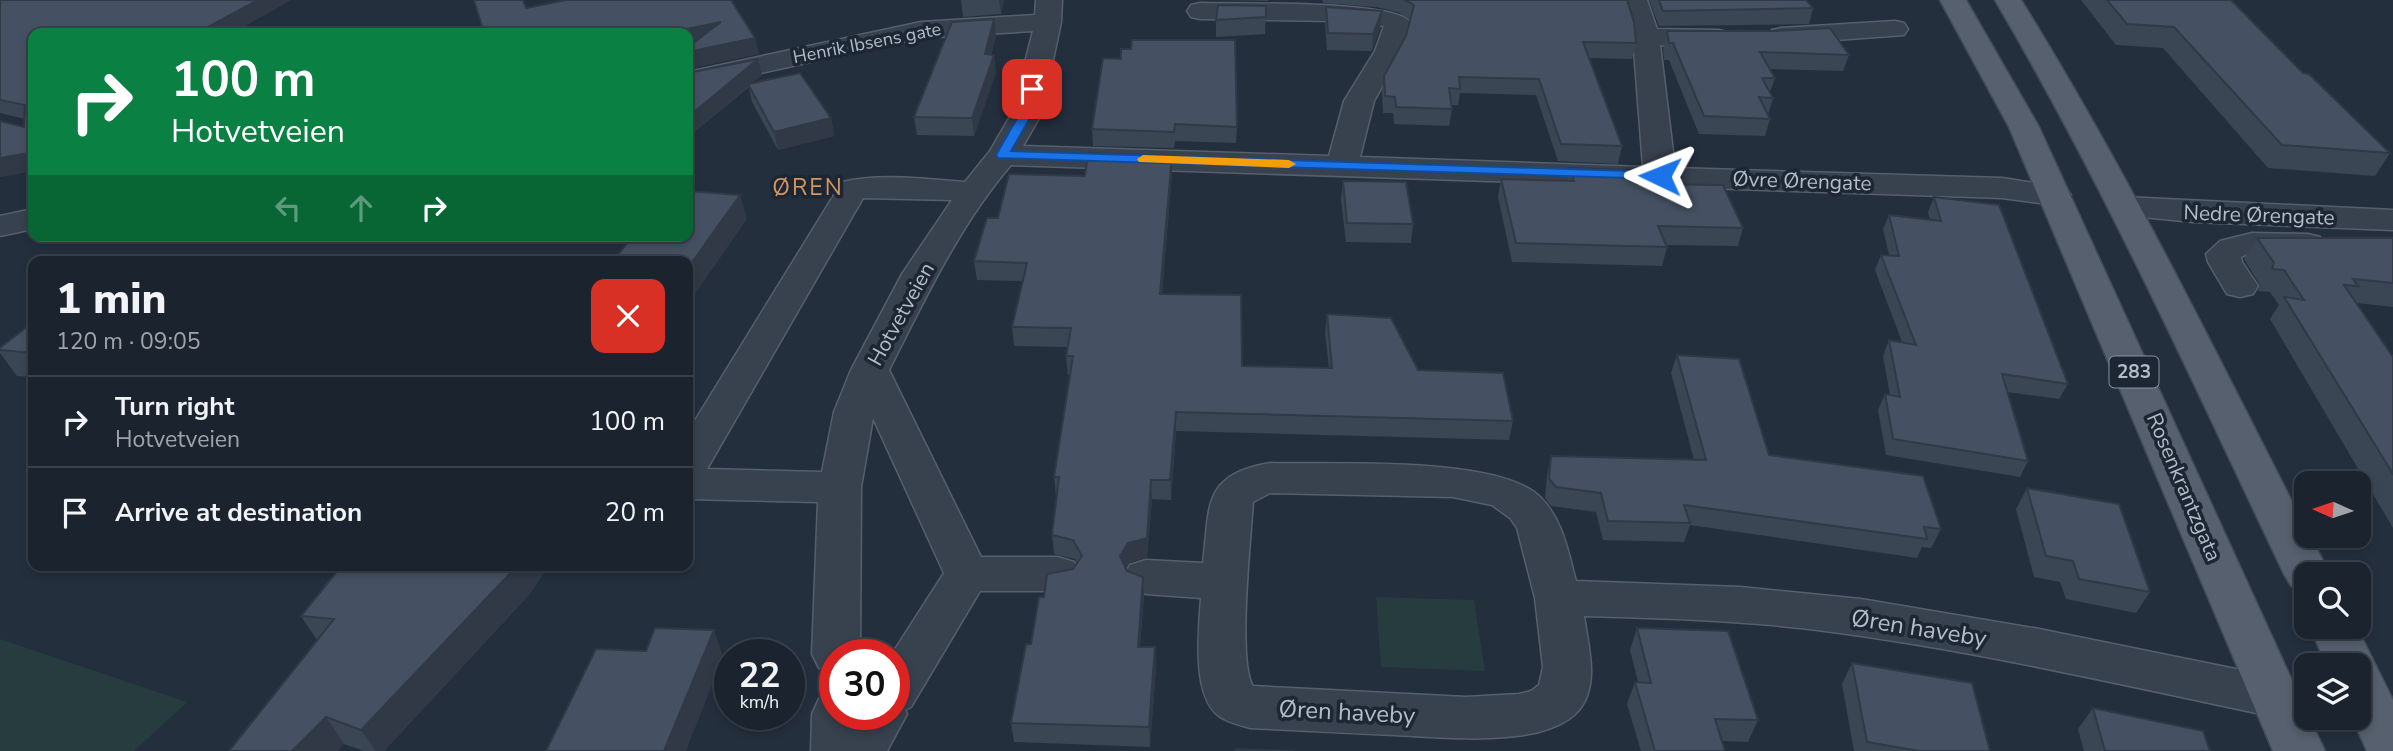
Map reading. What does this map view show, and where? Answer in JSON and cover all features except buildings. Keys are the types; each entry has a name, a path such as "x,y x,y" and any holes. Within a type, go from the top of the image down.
{"main road":[{"name":"Rosenkrantzgata","path":"1953,0 2024,127 2299,751"},
{"path":"2008,0 2050,69 2125,207 2301,562"},
{"path":"2371,706 2393,751"}],"street":[{"path":"1633,0 1646,37 1660,176"},
{"name":"Henrik Ibsens gate","path":"693,79 921,30 1049,11"},
{"name":"Hotvetveien","path":"836,639 840,487 854,412 870,370 920,274 1003,155 1027,113 1049,11"},
{"path":"1200,11 1355,15 1387,18 1397,22 1393,40 1359,101 1343,166"},
{"path":"1646,37 1752,37 1895,29"},
{"name":"Øvre Ørengate","path":"1003,155 2002,188 2055,195"},
{"path":"693,457 853,189 911,188 975,192"},
{"name":"Nedre Ørengate","path":"2125,207 2268,215 2390,233"},
{"path":"2268,215 2295,244"},
{"path":"0,226 28,220"},
{"path":"2240,286 2225,262 2223,254 2230,249 2253,243 2295,244 2390,233"},
{"path":"870,370 967,574"},
{"name":"Øren haveby","path":"1270,478 1453,482 1485,486 1507,494 1525,507 1538,524 1558,598 1567,667 1562,695 1546,708 1519,715 1466,718 1250,708 1237,704 1228,691 1224,668 1224,582 1232,500 1237,489 1251,481 1270,478"},
{"path":"693,484 840,487"},
{"path":"967,574 1058,574"},
{"path":"910,667 967,574"},
{"path":"1146,578 1224,582"},
{"name":"Øren haveby","path":"1558,598 1703,601 1801,610 1974,636 2275,697"},
{"path":"837,730 837,751"},
{"path":"851,751 866,741 873,730"}],"green space":[{"path":"1376,597 1474,600 1485,671 1381,667"},
{"path":"0,639 187,702 134,751 0,751"}],"slow traffic":[{"path":"1143,159 1289,164"}],"district":[{"name":"ØREN","path":"808,187"}],"route":[{"path":"1032,89 1027,113 1003,155 1660,176"}]}
